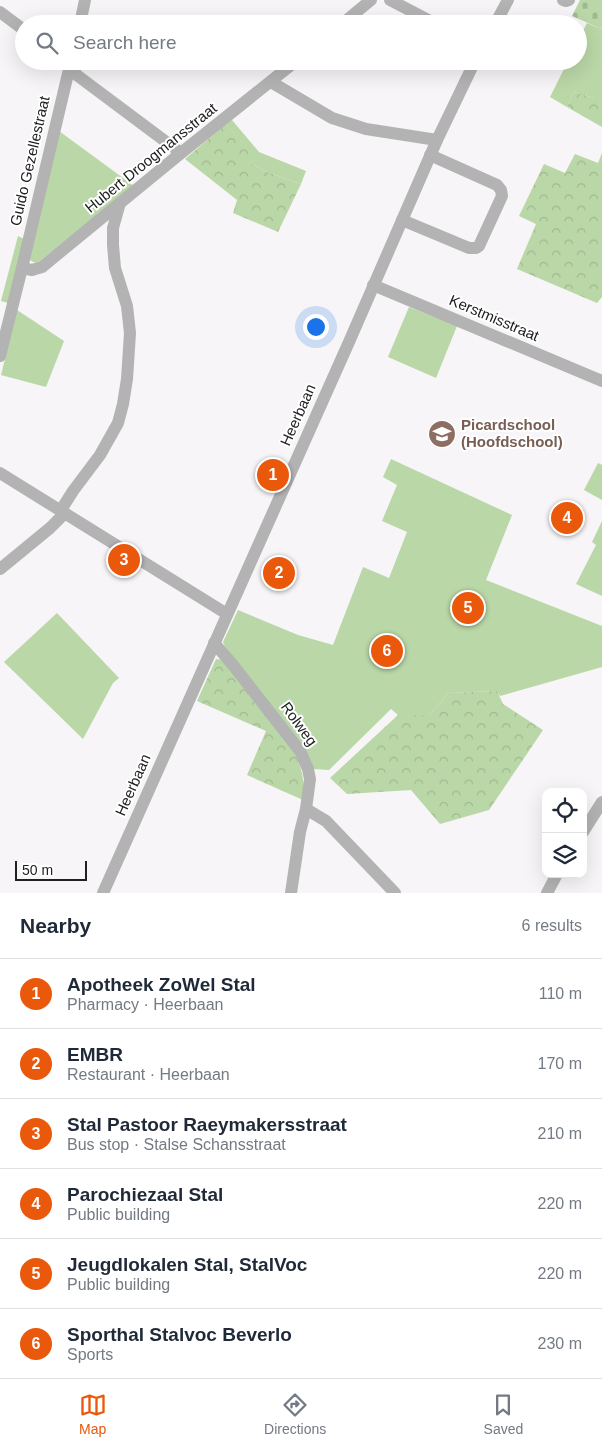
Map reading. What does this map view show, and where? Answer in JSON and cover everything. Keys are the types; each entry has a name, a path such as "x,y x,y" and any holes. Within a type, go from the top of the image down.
{"street":[{"path":"82,15 85,0"},
{"path":"353,15 371,0"},
{"path":"390,0 419,15"},
{"path":"500,15 508,0"},
{"path":"563,0 569,0"},
{"path":"0,12 15,23"},
{"name":"Guido Gezellestraat","path":"0,356 22,268 65,70"},
{"path":"73,70 78,76 181,152"},
{"name":"Hubert Droogmansstraat","path":"22,268 32,270 42,267 181,152 285,70"},
{"name":"Heerbaan","path":"103,893 430,155 471,70"},
{"path":"271,82 332,118 366,129 437,140"},
{"path":"402,220 469,248 476,248 479,246 502,196 501,190 497,185 430,155"},
{"path":"0,570 61,517 61,510 100,455 118,423 127,379 130,333 127,306 115,268 113,246 113,228 120,203"},
{"name":"Kerstmisstraat","path":"374,284 602,381"},
{"path":"0,473 227,614"},
{"name":"Rolweg","path":"214,643 300,751 308,769 310,779 306,809 300,832 291,893"},
{"path":"587,826 602,802"},
{"path":"306,809 326,821 395,893"},
{"path":"547,893 555,878"}],"green space":[{"path":"580,0 602,0 602,29 587,22 587,15 572,15"},
{"path":"587,23 602,29 602,98 594,98 574,92 567,107 550,97 564,70 587,70"},
{"path":"574,92 594,98 602,98 602,127 567,107"},
{"path":"232,120 259,152 306,171 301,184 264,171 251,163 256,158 226,124"},
{"path":"226,124 257,158 251,163 264,171 301,184 278,232 233,213 237,200 185,159"},
{"path":"59,131 134,186 37,263 31,261 28,256"},
{"path":"602,153 602,297 597,303 517,269 536,224 519,216 544,164 565,173 575,154 598,163"},
{"path":"18,236 24,239 8,303 1,301"},
{"path":"409,307 457,326 436,378 388,357"},
{"path":"17,310 64,341 46,387 1,375"},
{"path":"391,459 512,515 486,580 602,626 602,667 500,696 497,691 449,693 429,715 398,715 391,709 329,770 314,769 305,749 223,642 238,610 298,635 333,645 363,567 389,578 407,532 382,521 397,485 383,477"},
{"path":"598,463 602,465 602,500 584,490"},
{"path":"602,521 602,596 576,584 596,545 592,542"},
{"path":"57,613 119,678 113,683 83,739 4,662"},
{"path":"216,659 223,660 293,750 302,774 304,786 303,800 247,775 266,731 197,701"},
{"path":"497,691 503,704 543,730 489,810 440,824 411,790 347,794 330,778 398,715 429,715 449,693"}],"place":[{"name":"Picardschool (Hoofdschool)","path":"442,434"},
{"name":"Apotheek ZoWel Stal","path":"273,475"},
{"name":"Parochiezaal Stal","path":"567,518"},
{"name":"Stal Pastoor Raeymakersstraat","path":"124,560"},
{"name":"EMBR","path":"279,573"},
{"name":"Jeugdlokalen Stal, StalVoc","path":"468,608"},
{"name":"Sporthal Stalvoc Beverlo","path":"387,651"}]}
